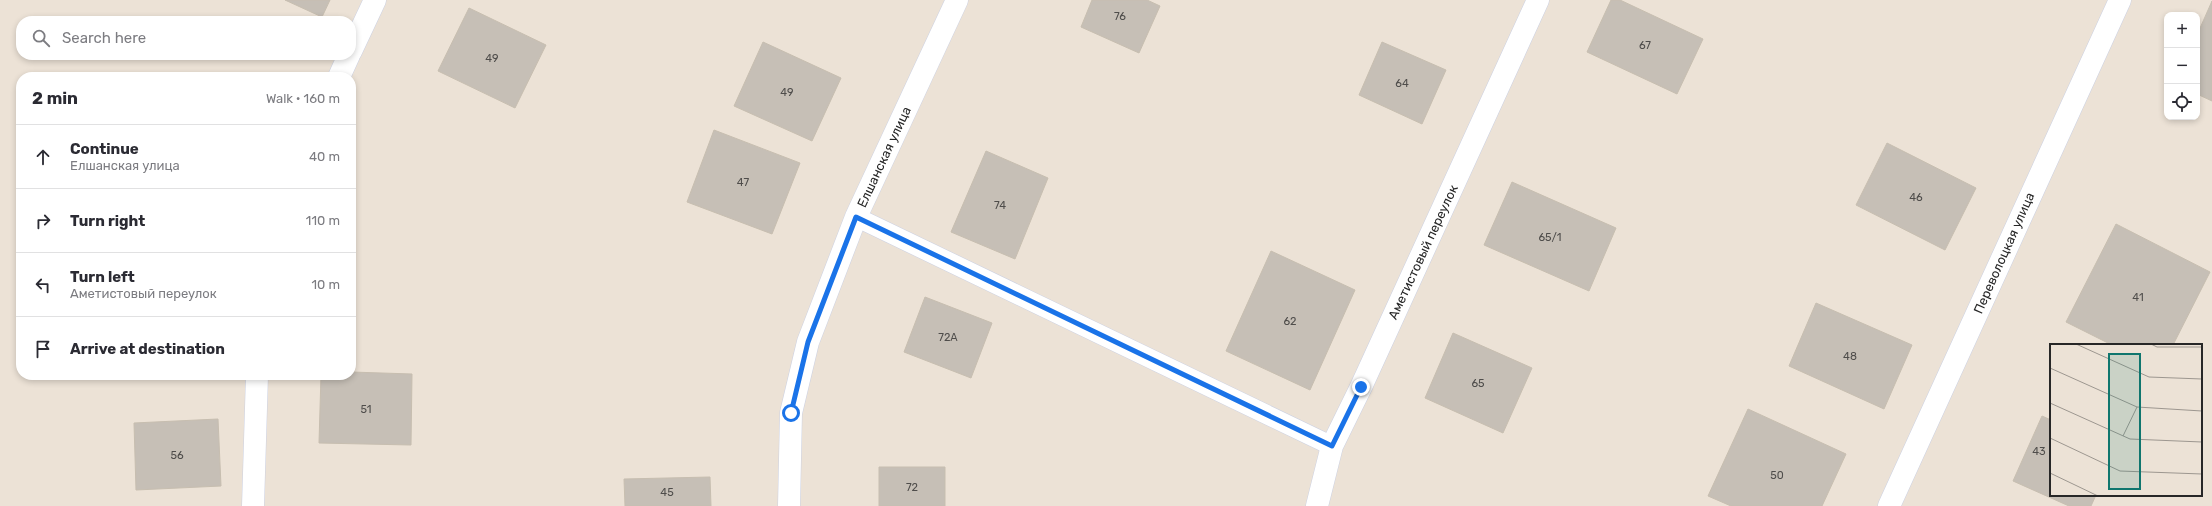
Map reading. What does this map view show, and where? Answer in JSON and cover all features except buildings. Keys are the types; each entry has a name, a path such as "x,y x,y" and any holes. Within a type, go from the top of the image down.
{"street":[{"path":"356,40 375,0"},
{"name":"Елшанская улица","path":"789,506 793,406 808,342 856,217 957,0"},
{"name":"Аметистовый переулок","path":"1317,506 1332,446 1361,387 1538,0"},
{"name":"Переволоцкая улица","path":"1889,506 2120,0"},
{"path":"341,72 347,60"},
{"path":"253,506 257,380"}],"lane":[{"path":"856,217 1332,446"}],"route":[{"path":"791,413 808,342 856,217 1332,446 1361,387"}]}
